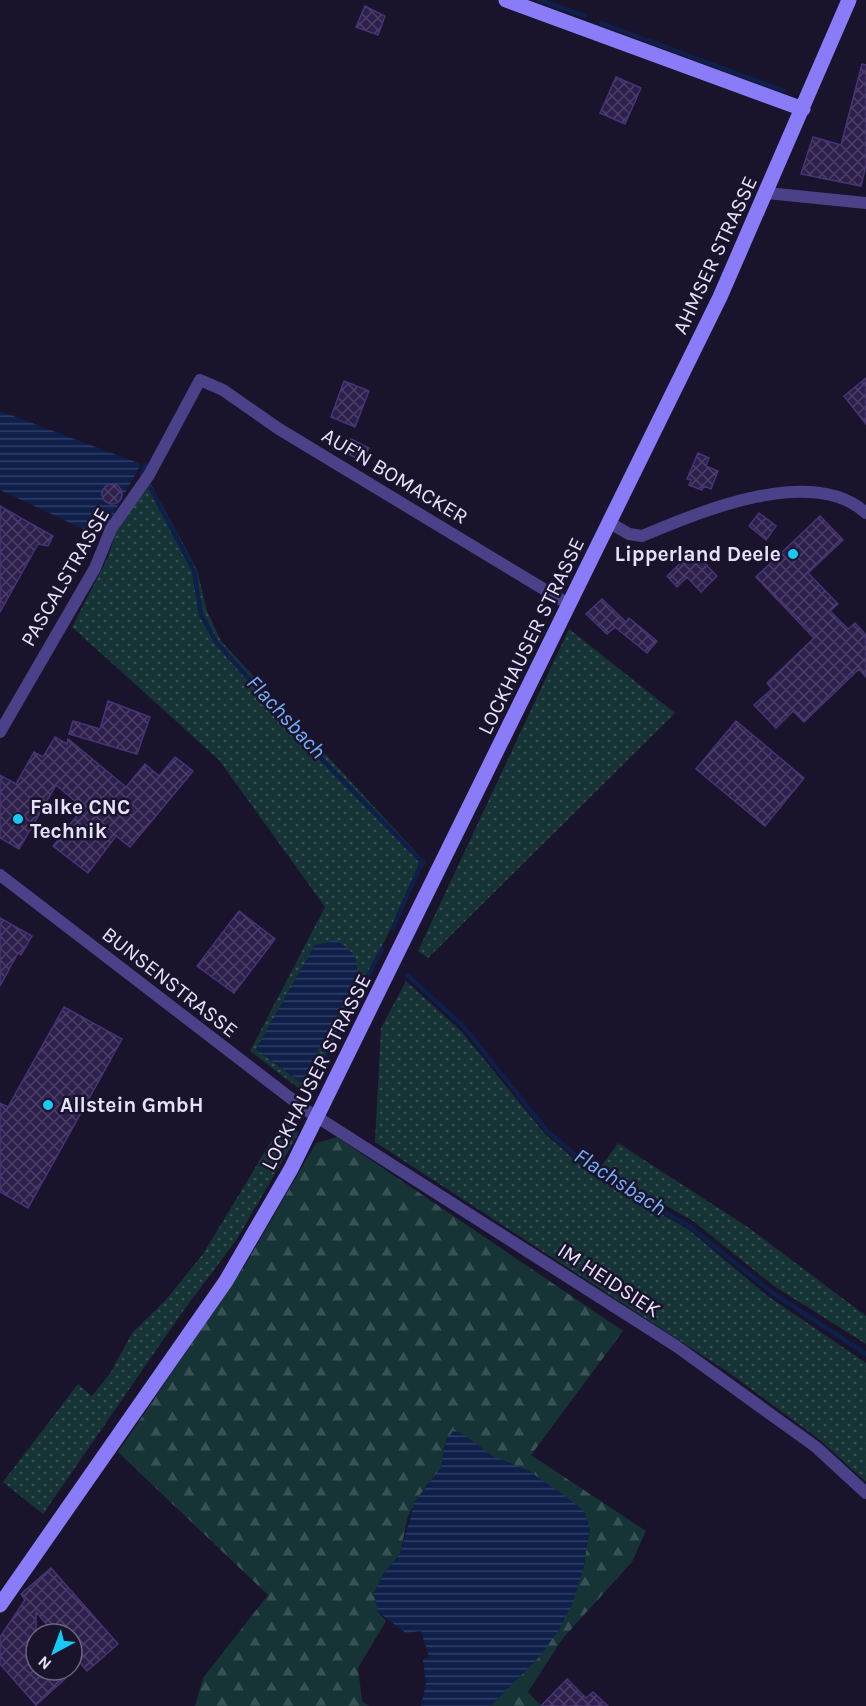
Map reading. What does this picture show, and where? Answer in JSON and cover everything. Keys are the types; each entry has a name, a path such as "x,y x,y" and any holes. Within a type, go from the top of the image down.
{"street":[{"path":"506,0 803,109"},
{"name":"AHMSER STRASSE","path":"610,523 720,297 849,0"},
{"path":"766,193 866,203"},
{"name":"AUF'N BOMACKER","path":"200,380 223,390 279,429 570,605"},
{"name":"PASCALSTRASSE","path":"0,732 95,568 111,529 149,475 200,380"},
{"path":"610,523 629,534 642,536 717,505 783,493 837,496 858,505 866,513"},
{"name":"LOCKHAUSER STRASSE","path":"0,1605 226,1281 291,1169 610,523"},
{"name":"BUNSENSTRASSE","path":"0,875 208,1037 306,1110 319,1116"},
{"name":"IM HEIDSIEK","path":"319,1116 693,1359 816,1447 866,1493"}],"green space":[{"path":"151,484 197,570 207,611 221,641 425,862 306,1094 250,1051 325,907 219,760 72,627 108,557 117,528","holes":["315,945 301,1082 256,1049"]},
{"path":"569,629 675,713 428,958 418,951"},
{"path":"406,981 461,1031 545,1134 595,1177 688,1229 769,1297 866,1363 866,1482 820,1440 731,1374 375,1142 381,1028"},
{"path":"289,1112 298,1134 237,1239 181,1314 43,1514 3,1482 78,1384 92,1396 111,1372 132,1333 165,1301 203,1254"},
{"path":"337,1137 623,1331 531,1455 646,1531 632,1562 563,1638 528,1692 541,1706 490,1706 539,1657 583,1570 590,1527 584,1511 529,1471 446,1440 441,1468 426,1486 408,1516 400,1554 384,1573 374,1593 378,1612 386,1621 358,1668 362,1701 369,1706 195,1706 203,1678 268,1595 118,1452 245,1265 316,1143"},
{"path":"618,1143 749,1228 866,1316 866,1344 774,1286 693,1221 600,1168"}],"water":[{"path":"0,411 141,464 107,526 94,534 0,490"},
{"path":"336,940 346,947 356,959 357,976 301,1082 256,1049 315,945"},
{"path":"453,1431 461,1433 493,1456 529,1471 562,1494 584,1511 590,1527 583,1570 572,1604 559,1630 539,1657 490,1706 421,1706 426,1683 423,1660 429,1657 421,1631 406,1633 378,1612 374,1593 384,1573 400,1554 415,1501 441,1468 446,1440"}],"building":[{"path":"365,6 385,16 378,35 356,27"},
{"path":"862,64 866,65 866,165 861,186 801,174 813,137 841,145"},
{"path":"616,77 641,88 625,124 600,113"},
{"path":"866,378 866,424 844,396"},
{"path":"344,381 369,391 355,427 331,417"},
{"path":"351,439 369,448 362,461 344,452"},
{"path":"698,453 709,458 706,466 718,471 711,489 704,486 702,490 689,485 691,480 687,479"},
{"path":"112,484 119,487 122,494 119,501 112,504 105,501 102,494 105,487"},
{"path":"0,506 53,536 48,546 38,544 0,612"},
{"path":"759,513 776,526 766,540 749,526"},
{"path":"820,516 843,540 808,573 838,604 830,611 848,629 855,623 866,635 866,677 859,669 804,722 793,711 776,728 754,705 772,689 767,683 814,638 756,577"},
{"path":"693,551 717,576 701,592 687,577 677,587 667,576"},
{"path":"602,599 626,622 629,618 657,641 647,653 615,627 607,634 586,614"},
{"path":"108,701 150,717 137,754 69,734 73,721 100,729"},
{"path":"736,721 804,778 765,826 696,769"},
{"path":"55,737 67,744 68,739 126,787 145,764 159,776 175,757 193,771 130,847 116,836 88,873 53,846 83,808 56,785 19,849 0,838 0,775 16,784 34,752 43,757"},
{"path":"239,911 275,939 234,993 197,966"},
{"path":"0,918 32,936 21,955 18,953 0,986"},
{"name":"Allstein GmbH","path":"64,1007 122,1039 28,1208 0,1192 0,1103 8,1107"},
{"path":"51,1568 118,1644 87,1671 84,1667 84,1622 45,1622 36,1612 36,1622 24,1622 24,1682 62,1682 36,1705 0,1664 0,1637 25,1600 21,1594"},
{"path":"567,1679 586,1698 593,1692 608,1706 541,1706"}],"waterway":[{"path":"539,0 585,16"},
{"path":"601,23 784,91"},
{"name":"Flachsbach","path":"142,475 145,465"},
{"name":"Flachsbach","path":"151,489 194,571 201,614 216,642 309,746 422,862 393,928"},
{"path":"322,1066 382,949"},
{"name":"Flachsbach","path":"407,975 463,1026 547,1131 596,1173 689,1226 770,1291 866,1354"}],"place":[{"name":"Lipperland Deele","path":"793,554"},
{"name":"Falke CNC Technik","path":"18,819"},
{"name":"Allstein GmbH","path":"48,1105"}]}
